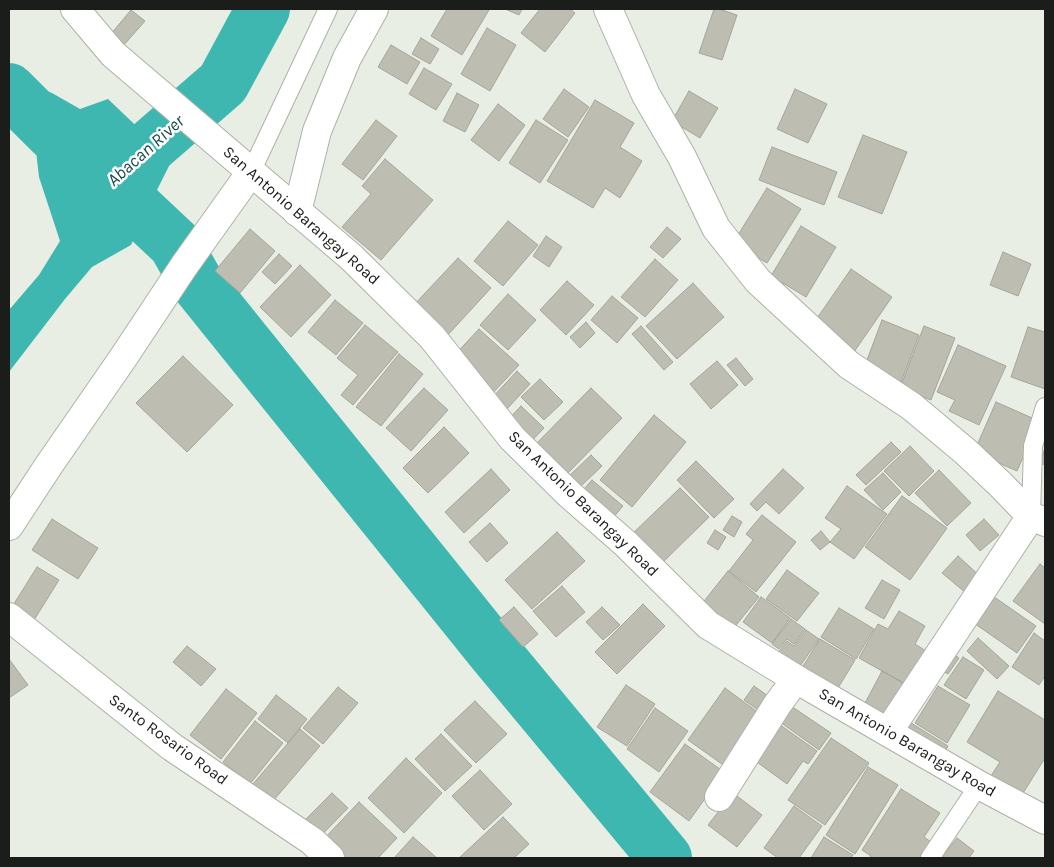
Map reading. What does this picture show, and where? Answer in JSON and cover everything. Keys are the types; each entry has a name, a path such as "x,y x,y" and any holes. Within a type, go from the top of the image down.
{"street":[{"name":"San Antonio Barangay Road","path":"75,9 112,54 351,257 432,336 512,438 570,495 626,544 702,620 796,679 979,785 1045,820"},
{"path":"297,212 317,131 347,58 374,9"},
{"path":"608,9 646,95 682,157 716,228 758,281 849,365 911,406 966,452 1038,519 888,732"},
{"path":"9,526 48,465 124,358 184,266 244,166"},
{"name":"Santo Rosario Road","path":"9,617 172,747 312,841 330,858"},
{"path":"718,797 796,679"}],"lane":[{"path":"244,166 328,9"},
{"path":"1038,519 1033,446 1045,408"},
{"path":"930,858 979,785"}],"water":[{"path":"9,67 22,82 52,93 80,109 108,99 172,160 131,245 92,267 9,372 9,310 39,275 60,241 39,177 35,142 9,124"}],"building":[{"path":"447,9 489,10 462,55 431,36"},
{"path":"505,9 522,9 519,15"},
{"path":"540,9 570,9 575,13 545,52 521,33"},
{"path":"714,9 737,15 722,60 699,53"},
{"path":"131,10 145,21 123,46 110,35"},
{"path":"487,28 516,45 490,91 461,74"},
{"path":"421,38 439,49 430,64 412,54"},
{"path":"391,45 420,62 407,84 378,67"},
{"path":"424,68 452,84 436,110 409,94"},
{"path":"564,89 589,107 568,137 543,119"},
{"path":"795,89 827,104 808,143 777,129"},
{"path":"689,91 718,108 700,138 672,121"},
{"path":"457,93 479,105 465,132 443,121"},
{"path":"595,100 634,123 620,147 642,161 620,198 605,188 593,208 547,181"},
{"path":"498,104 525,125 499,161 471,140"},
{"path":"376,120 397,136 363,180 342,164"},
{"path":"536,120 568,140 540,183 509,163"},
{"path":"863,135 907,152 882,214 838,197"},
{"path":"772,147 837,172 824,205 759,180"},
{"path":"385,159 433,200 381,260 342,227 371,194 362,186"},
{"path":"767,188 801,209 767,263 733,243"},
{"path":"508,221 538,245 503,286 474,261"},
{"path":"801,226 836,247 806,297 771,276"},
{"path":"667,227 681,239 663,258 650,247"},
{"path":"250,229 275,251 240,293 215,271"},
{"path":"546,236 562,247 549,267 533,256"},
{"path":"1003,252 1031,264 1018,296 990,285"},
{"path":"279,254 292,266 275,284 262,272"},
{"path":"458,258 491,288 445,338 412,307"},
{"path":"655,259 678,280 645,317 621,297"},
{"path":"300,265 331,295 291,337 260,307"},
{"path":"851,269 892,297 854,352 813,324"},
{"path":"567,281 594,305 566,335 540,310"},
{"path":"693,283 724,317 677,359 646,326"},
{"path":"508,294 536,320 508,350 480,325"},
{"path":"612,296 638,318 617,343 591,320"},
{"path":"335,300 363,323 336,355 308,332"},
{"path":"882,320 919,335 901,382 864,368"},
{"path":"586,322 595,333 580,348 570,337"},
{"path":"365,325 398,352 353,405 341,395 358,375 337,358"},
{"path":"641,326 673,362 664,370 632,334"},
{"path":"924,326 955,338 931,400 900,388"},
{"path":"1028,327 1045,332 1045,389 1011,377"},
{"path":"479,329 519,365 490,396 450,360"},
{"path":"958,345 1006,366 979,425 949,411 955,400 937,392"},
{"path":"399,354 423,374 381,426 356,407"},
{"path":"183,356 233,405 187,452 136,403"},
{"path":"736,358 753,379 745,386 727,365"},
{"path":"717,361 738,385 711,409 690,384"},
{"path":"517,371 530,384 506,410 492,398"},
{"path":"540,379 563,402 544,420 521,397"},
{"path":"424,388 448,410 411,451 386,428"},
{"path":"591,388 622,418 564,477 533,447"},
{"path":"996,402 1039,421 1017,471 974,452"},
{"path":"521,406 544,428 526,447 503,425"},
{"path":"654,415 686,442 632,507 600,480"},
{"path":"444,427 469,453 428,493 403,468"},
{"path":"891,442 901,452 866,485 856,475"},
{"path":"910,446 934,471 909,496 884,471"},
{"path":"1045,448 1045,465 1040,463"},
{"path":"591,455 602,466 579,488 568,477"},
{"path":"696,461 734,499 714,518 677,480"},
{"path":"491,469 510,490 464,533 445,512"},
{"path":"783,469 804,488 779,514 766,502 757,511 750,504"},
{"path":"939,470 971,503 947,526 915,493"},
{"path":"883,473 901,492 883,510 864,490"},
{"path":"592,480 623,506 607,525 576,498"},
{"path":"847,486 887,514 854,559 830,542 841,529 825,518"},
{"path":"680,488 709,517 660,565 631,535"},
{"path":"902,496 947,528 910,580 865,547"},
{"path":"762,515 796,542 756,592 729,571 753,540 746,534"},
{"path":"732,516 742,522 734,537 723,530"},
{"path":"52,519 98,548 78,579 32,550"},
{"path":"984,519 999,535 980,551 966,535"},
{"path":"490,523 508,543 487,562 469,542"},
{"path":"715,530 726,537 718,550 707,543"},
{"path":"821,531 830,542 820,550 811,540"},
{"path":"557,532 585,561 532,609 505,580"},
{"path":"958,556 981,577 966,593 942,573"},
{"path":"1040,564 1045,568 1045,624 1013,601"},
{"path":"37,567 59,580 34,620 12,607"},
{"path":"787,570 819,593 797,621 766,599"},
{"path":"728,571 759,597 728,635 697,610"},
{"path":"882,580 900,590 884,619 865,608"},
{"path":"562,586 585,612 556,637 533,611"},
{"path":"987,592 1036,626 1017,653 968,619"},
{"path":"761,597 790,618 772,643 743,622"},
{"path":"643,604 665,626 617,674 595,652"},
{"path":"514,607 538,634 523,647 499,620"},
{"path":"602,607 620,625 603,640 586,622"},
{"path":"839,608 874,629 856,659 821,637"},
{"path":"899,611 925,626 915,644 926,651 907,685 859,658 878,624 888,629"},
{"path":"791,619 805,629 794,644 787,639 779,649 772,644"},
{"path":"806,630 819,639 798,669 777,654 787,641 794,646"},
{"path":"1034,633 1045,641 1045,676 1039,685 1012,667"},
{"path":"978,638 1009,666 997,679 967,651"},
{"path":"820,639 855,660 835,693 800,671"},
{"path":"187,646 216,669 201,686 173,662"},
{"path":"945,649 959,658 948,674 934,666"},
{"path":"963,657 984,670 966,699 944,685"},
{"path":"9,659 28,685 9,698"},
{"path":"882,671 907,685 889,718 864,705"},
{"path":"626,685 655,704 627,746 597,727"},
{"path":"754,686 771,698 761,712 744,700"},
{"path":"938,686 970,705 947,743 915,723"},
{"path":"338,687 358,703 323,744 303,728"},
{"path":"725,688 763,716 726,767 688,740"},
{"path":"226,689 257,713 221,759 190,735"},
{"path":"998,691 1045,720 1045,758 1020,798 989,779 1000,762 967,742"},
{"path":"276,695 307,719 288,743 258,719"},
{"path":"475,701 507,734 476,763 444,730"},
{"path":"791,706 831,733 819,750 780,722"},
{"path":"655,708 688,731 659,772 627,749"},
{"path":"903,718 948,746 940,760 895,732"},
{"path":"255,721 283,743 250,784 223,762"},
{"path":"776,722 817,751 808,764 803,761 787,784 750,757"},
{"path":"300,729 320,746 267,808 247,791"},
{"path":"441,734 472,766 445,791 415,759"},
{"path":"831,738 869,763 825,825 788,800"},
{"path":"685,744 724,772 689,821 650,792"},
{"path":"406,758 442,793 404,833 368,798"},
{"path":"868,767 898,785 855,854 826,835"},
{"path":"480,770 512,804 484,830 452,796"},
{"path":"901,789 940,813 924,837 931,842 921,858 869,858 871,856 862,850"},
{"path":"332,793 348,808 309,848 293,832"},
{"path":"733,793 762,815 737,847 708,825"},
{"path":"359,802 397,838 378,858 339,858 321,842"},
{"path":"794,806 822,826 799,858 778,858 764,848"},
{"path":"503,817 529,844 514,858 459,858"},
{"path":"413,837 437,858 394,858"},
{"path":"824,837 853,855 851,858 811,858"},
{"path":"957,838 974,851 969,858 941,858"}],"waterway":[{"name":"Abacan River","path":"100,194 109,182 223,83 263,9"},
{"path":"9,90 51,132 109,182 175,244 197,283 494,652 665,858"}]}
